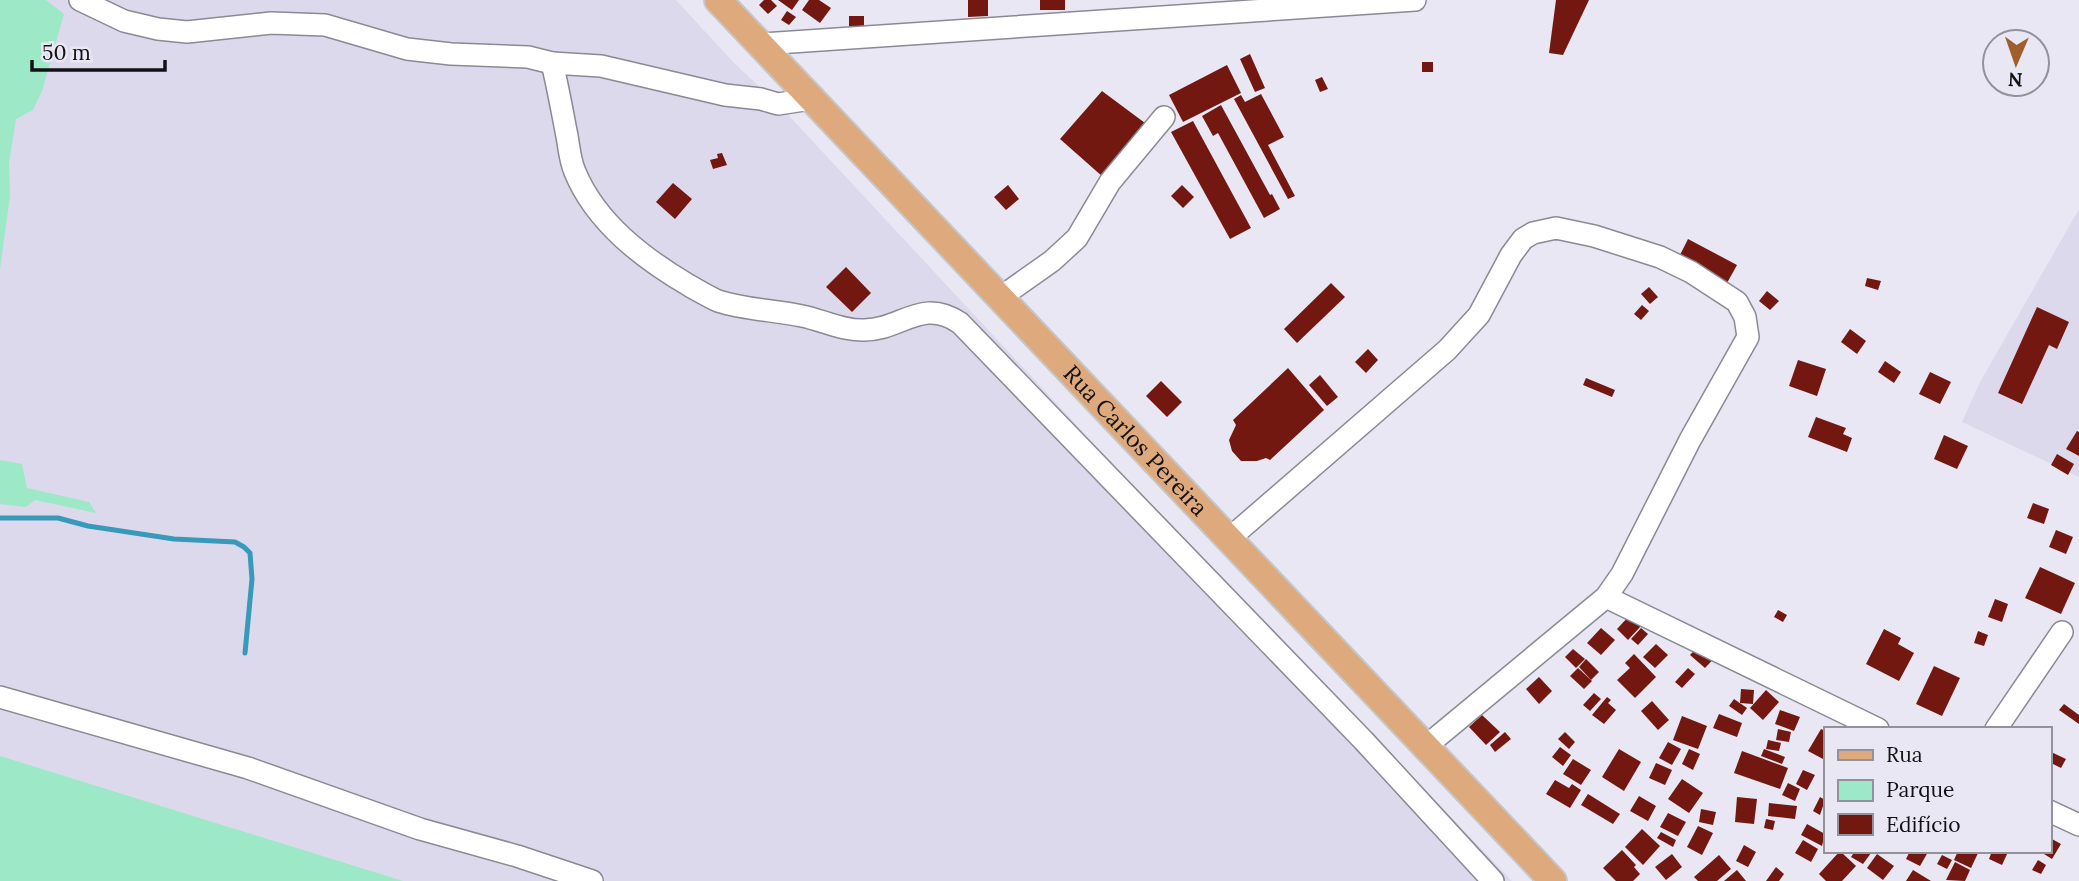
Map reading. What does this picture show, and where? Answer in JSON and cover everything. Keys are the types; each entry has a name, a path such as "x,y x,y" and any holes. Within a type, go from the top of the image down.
{"main road":[{"name":"Rua Carlos Pereira","path":"718,0 1553,881"}],"street":[{"path":"80,0 124,21 158,29 187,32 282,23 325,25 407,48 601,66 725,95 778,104 811,99"},
{"path":"761,44 1415,0"},
{"path":"552,62 573,170 587,198 607,222 640,252 716,300 747,308 802,316 841,327 864,330 890,325 909,316 934,312 947,314 960,323 1364,741 1493,881"},
{"path":"1001,297 1052,261 1077,238 1110,183 1164,117"},
{"path":"1230,538 1469,328 1511,256 1523,239 1533,233 1556,228 1573,231 1660,257 1691,272 1737,302 1745,317 1748,337 1690,440 1622,574 1605,597 1425,747"},
{"path":"1605,597 1874,727"},
{"path":"1997,727 2062,632"},
{"path":"0,697 248,768 420,829 593,881"},
{"path":"2051,812 2079,825"}],"shaded area":[{"path":"0,0 676,0 734,63 778,104 1099,449 1512,881 0,881"},
{"path":"2079,209 2079,477 1962,422 1980,382"}],"green space":[{"path":"0,0 46,0 64,14 42,91 33,110 16,119 9,163 10,196 0,269"},
{"path":"0,460 22,464 27,488 89,502 96,513 35,500 26,507 0,504"},
{"path":"0,756 403,881 0,881"}],"building":[{"path":"764,0 771,0 777,6 768,14 759,5"},
{"path":"778,0 799,0 792,10"},
{"path":"809,0 819,0 831,8 820,23 802,10"},
{"path":"968,0 988,0 988,16 968,17"},
{"path":"1040,0 1065,0 1065,10 1040,10"},
{"path":"1556,0 1589,0 1563,55 1549,53"},
{"path":"787,11 796,17 789,25 781,20"},
{"path":"849,16 864,16 864,26 849,26"},
{"path":"1250,54 1265,88 1255,92 1240,59"},
{"path":"1422,62 1433,62 1433,72 1422,72"},
{"path":"1227,65 1241,93 1183,122 1169,95"},
{"path":"1322,77 1328,89 1320,92 1315,80"},
{"path":"1102,91 1149,126 1103,177 1060,139"},
{"path":"1261,94 1284,137 1268,145 1295,196 1288,199 1234,99 1241,95 1245,102"},
{"path":"1221,105 1280,209 1264,218 1218,133 1213,136 1202,116"},
{"path":"1193,121 1251,228 1230,239 1171,132"},
{"path":"722,153 727,165 713,169 710,160 718,158 717,154"},
{"path":"673,183 692,199 675,219 656,202"},
{"path":"1008,185 1019,199 1006,210 994,197"},
{"path":"1182,185 1194,197 1183,208 1171,196"},
{"path":"1688,239 1737,265 1727,283 1679,257"},
{"path":"846,267 871,293 852,312 826,287"},
{"path":"1867,278 1881,281 1878,290 1865,286"},
{"path":"1331,283 1345,297 1297,343 1284,329"},
{"path":"1649,287 1658,297 1650,304 1641,294"},
{"path":"1767,291 1779,301 1770,310 1759,301"},
{"path":"1642,305 1649,311 1641,320 1634,314"},
{"path":"2037,307 2069,322 2057,349 2049,345 2022,404 1998,393"},
{"path":"1850,329 1866,341 1857,354 1841,342"},
{"path":"1368,349 1378,360 1366,373 1355,362"},
{"path":"1798,360 1826,369 1817,396 1789,386"},
{"path":"1885,361 1901,372 1894,383 1878,372"},
{"path":"1288,368 1324,410 1270,460 1266,458 1241,461 1232,451 1229,440 1236,425 1233,420"},
{"path":"1930,372 1951,382 1940,404 1919,394"},
{"path":"1320,375 1338,397 1327,406 1309,385"},
{"path":"1586,378 1615,390 1612,397 1583,385"},
{"path":"1161,381 1182,402 1167,417 1146,396"},
{"path":"1816,417 1846,428 1843,434 1852,438 1847,452 1808,437"},
{"path":"2077,431 2079,432 2079,456 2066,449"},
{"path":"1944,435 1968,446 1957,469 1934,459"},
{"path":"2057,454 2074,464 2068,475 2051,465"},
{"path":"2033,503 2049,509 2044,524 2027,518"},
{"path":"2056,530 2073,537 2066,554 2049,547"},
{"path":"2040,567 2075,583 2061,614 2025,598"},
{"path":"1995,599 2008,604 2002,622 1988,617"},
{"path":"1778,610 1787,615 1783,622 1774,617"},
{"path":"1630,615 1641,626 1628,640 1617,629"},
{"path":"1601,628 1615,640 1601,655 1587,643"},
{"path":"1641,628 1648,634 1638,645 1631,639"},
{"path":"1884,629 1901,638 1898,644 1914,653 1899,681 1866,664"},
{"path":"1978,631 1988,635 1984,646 1974,643"},
{"path":"1705,639 1719,653 1705,668 1690,655"},
{"path":"1656,644 1668,655 1655,668 1643,657"},
{"path":"1573,649 1585,659 1576,668 1565,657"},
{"path":"1634,654 1656,677 1635,698 1617,680 1630,668 1625,663"},
{"path":"1586,659 1599,672 1591,680 1579,667"},
{"path":"1934,666 1960,678 1942,716 1916,704"},
{"path":"1578,668 1592,681 1584,689 1570,676"},
{"path":"1688,668 1695,674 1682,688 1675,682"},
{"path":"1539,677 1552,691 1539,704 1526,689"},
{"path":"1741,689 1754,690 1753,704 1740,703"},
{"path":"1766,690 1779,702 1763,720 1750,708"},
{"path":"1594,693 1601,699 1590,711 1583,705"},
{"path":"1607,697 1611,700 1608,703 1616,710 1604,724 1592,715"},
{"path":"1734,699 1747,708 1742,715 1729,706"},
{"path":"1652,701 1669,720 1658,730 1641,711"},
{"path":"2064,704 2079,715 2079,724 2059,710"},
{"path":"1780,710 1800,717 1794,731 1775,724"},
{"path":"1719,714 1742,723 1737,737 1713,728"},
{"path":"1482,715 1500,732 1486,745 1469,727"},
{"path":"1682,716 1707,726 1698,749 1673,740"},
{"path":"1778,729 1791,732 1789,742 1776,740"},
{"path":"1821,729 1824,730 1823,759 1808,751"},
{"path":"1505,732 1511,739 1495,752 1490,745"},
{"path":"1565,732 1575,742 1569,749 1558,739"},
{"path":"1768,740 1781,743 1779,751 1766,749"},
{"path":"1668,742 1681,749 1672,765 1659,758"},
{"path":"1560,747 1571,755 1563,766 1552,757"},
{"path":"1619,749 1641,762 1624,791 1602,777"},
{"path":"1689,749 1700,754 1693,770 1682,764"},
{"path":"1764,749 1785,757 1782,764 1761,756"},
{"path":"1742,751 1788,768 1780,789 1734,773"},
{"path":"2051,752 2066,759 2061,768 2051,763"},
{"path":"1573,759 1591,770 1581,785 1563,774"},
{"path":"1656,763 1672,770 1665,785 1649,778"},
{"path":"1803,770 1815,775 1807,790 1796,784"},
{"path":"1682,779 1703,793 1689,813 1668,799"},
{"path":"1555,780 1569,788 1572,784 1581,790 1570,808 1546,794"},
{"path":"1788,783 1800,789 1795,801 1782,795"},
{"path":"1588,794 1620,814 1613,824 1581,805"},
{"path":"1639,796 1656,806 1648,821 1630,811"},
{"path":"1737,797 1757,799 1754,824 1735,822"},
{"path":"1820,797 1824,799 1820,815 1813,811"},
{"path":"1769,803 1797,806 1795,819 1768,816"},
{"path":"1701,809 1716,812 1713,825 1699,822"},
{"path":"1668,813 1686,822 1678,836 1660,827"},
{"path":"1766,819 1775,821 1773,830 1764,828"},
{"path":"1807,824 1824,833 1822,846 1801,835"},
{"path":"1698,826 1713,833 1702,855 1687,847"},
{"path":"1642,829 1660,846 1643,865 1625,847"},
{"path":"1661,832 1676,840 1673,847 1657,838"},
{"path":"2052,839 2061,844 2052,859 2044,854 2051,853"},
{"path":"1803,840 1818,849 1811,862 1795,853"},
{"path":"1744,845 1756,852 1748,867 1736,861"},
{"path":"1622,850 1636,865 1634,867 1640,874 1633,881 1616,881 1603,868"},
{"path":"1838,853 1842,853 1856,866 1842,881 1826,881 1819,874"},
{"path":"1854,853 1871,853 1863,864 1851,857"},
{"path":"1909,853 1927,853 1920,866 1906,859"},
{"path":"1957,853 1978,853 1971,868 1954,860"},
{"path":"1991,853 2008,853 2002,865 1989,859"},
{"path":"1672,854 1682,867 1666,880 1655,867"},
{"path":"1877,854 1894,866 1883,880 1867,868"},
{"path":"1719,855 1731,869 1717,881 1698,881 1694,877"},
{"path":"1942,855 1952,860 1947,869 1937,864"},
{"path":"2038,860 2046,865 2041,874 2032,870"},
{"path":"1955,862 1970,870 1965,881 1946,880"},
{"path":"1776,867 1784,874 1779,881 1766,881"},
{"path":"1737,870 1746,881 1724,881"},
{"path":"1913,870 1931,881 1906,881"}],"waterway":[{"path":"0,518 58,518 88,526 174,539 235,542 250,553 252,579 245,653"}]}
